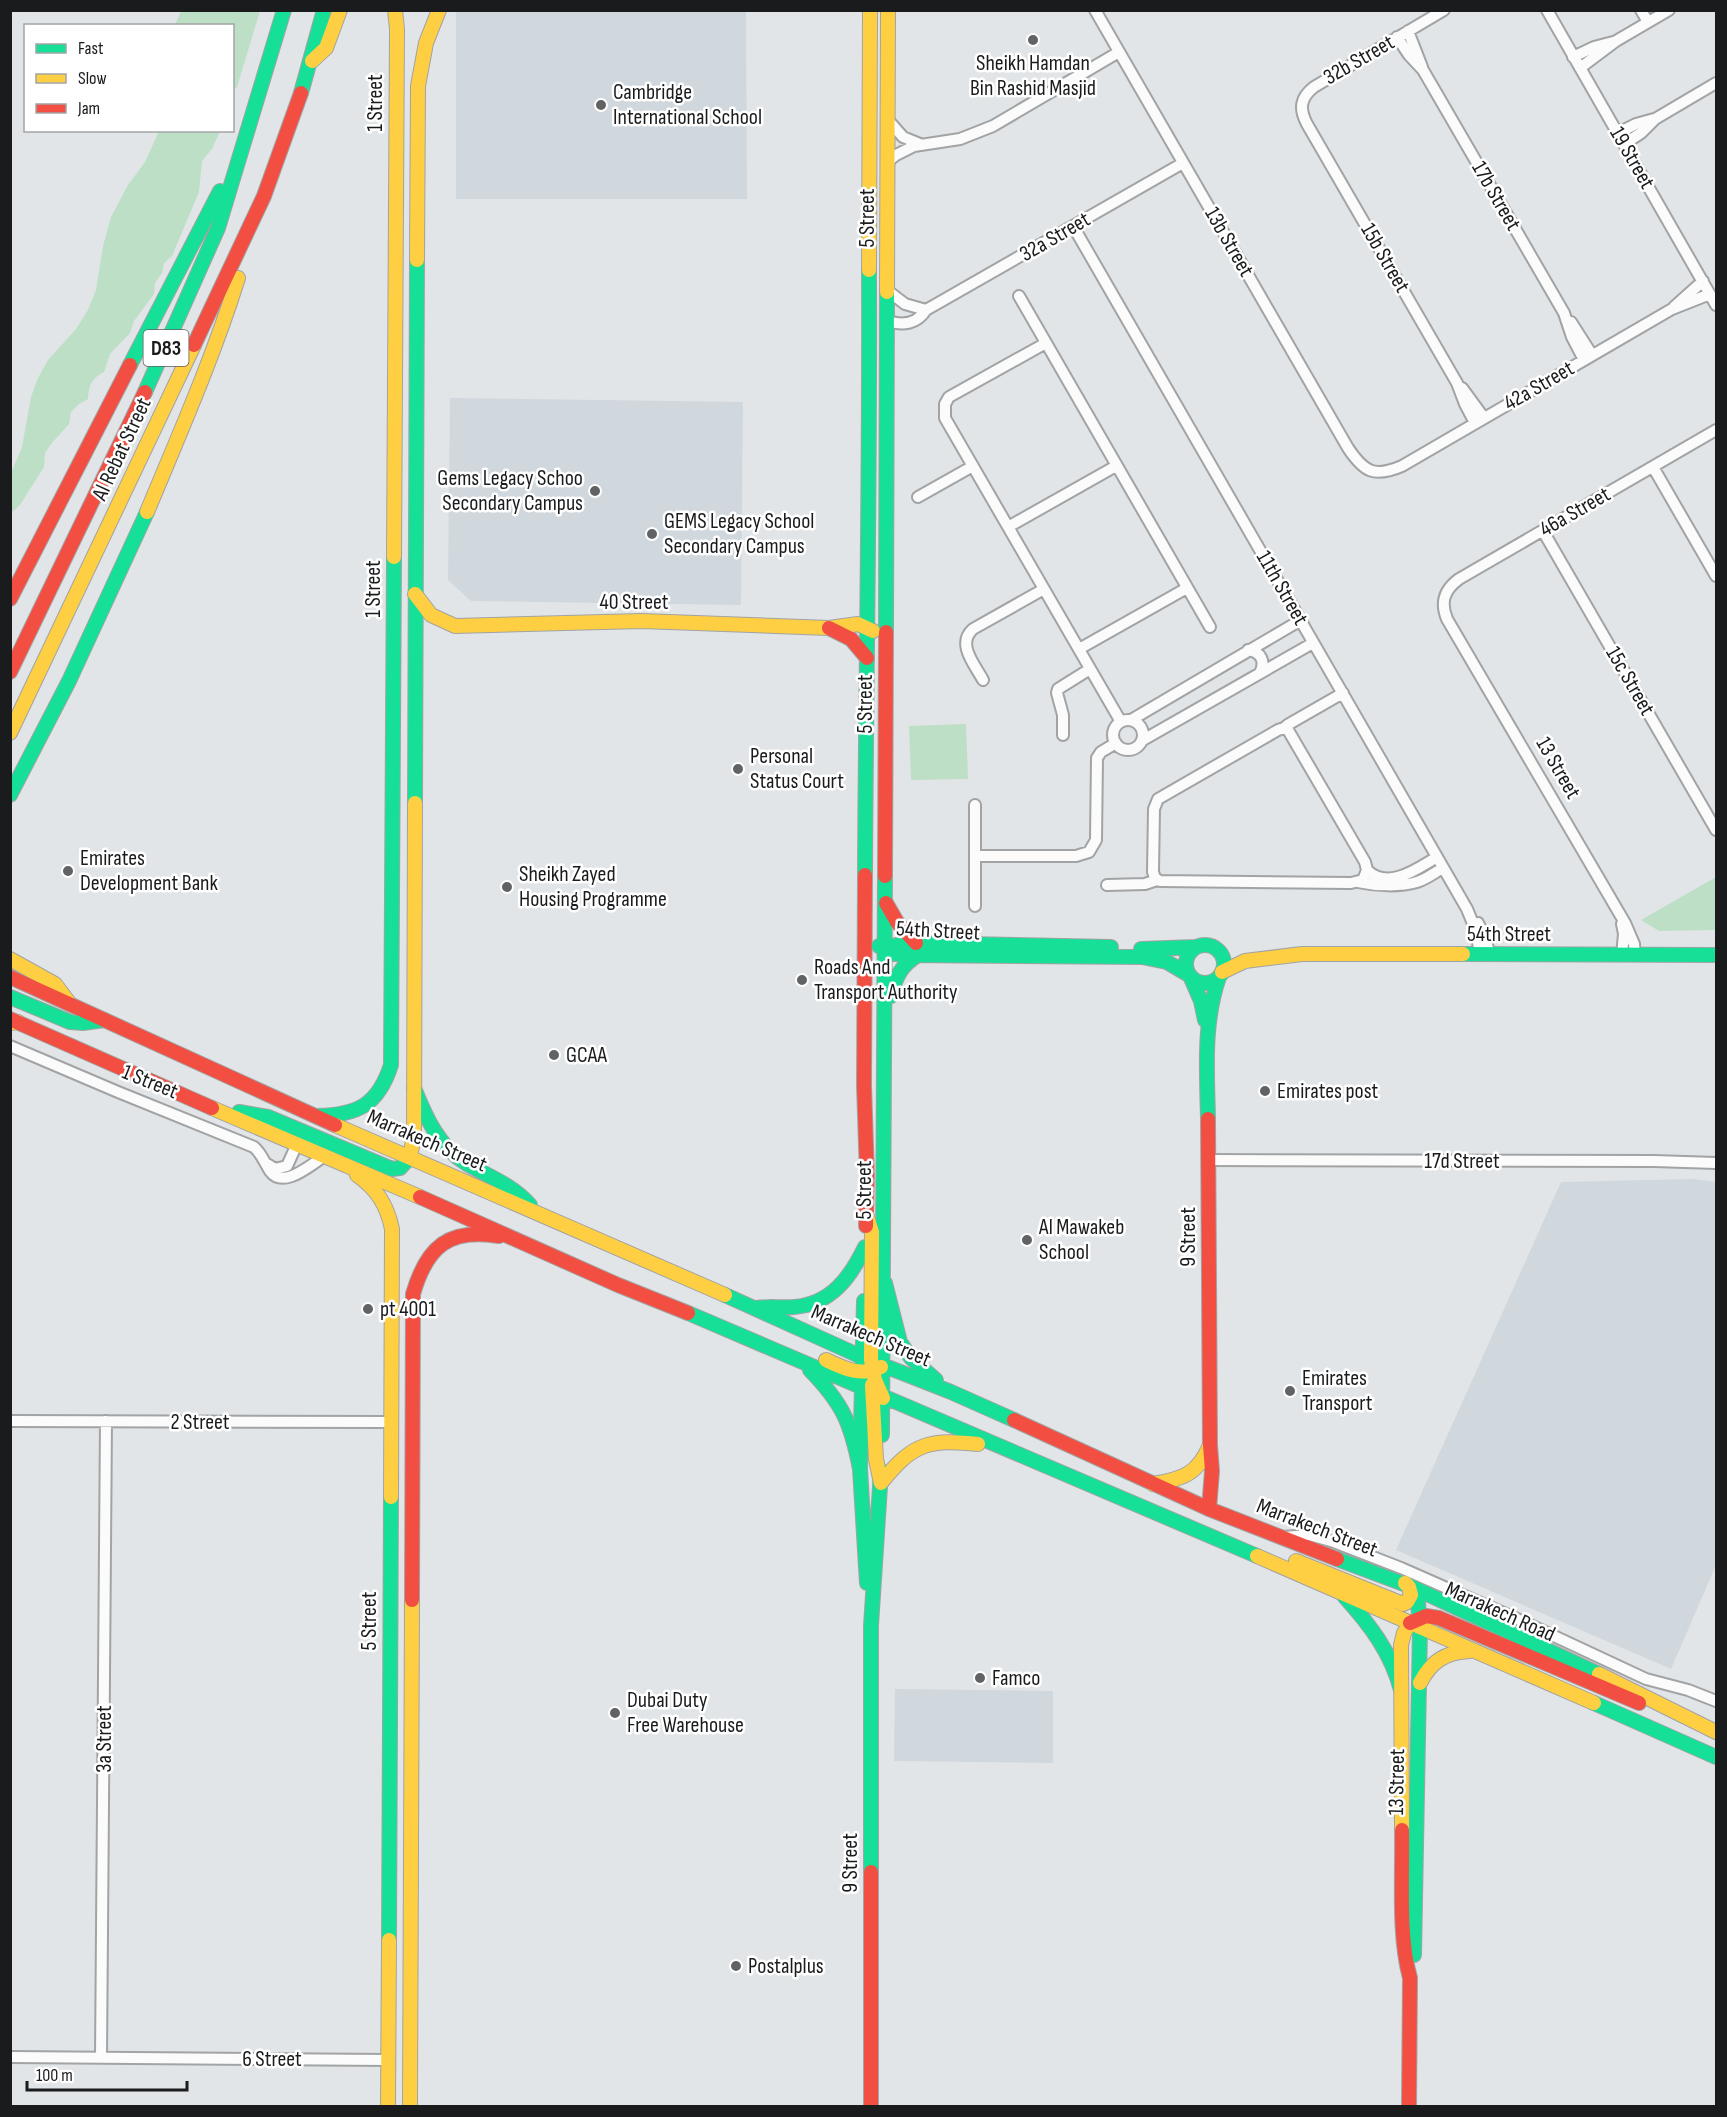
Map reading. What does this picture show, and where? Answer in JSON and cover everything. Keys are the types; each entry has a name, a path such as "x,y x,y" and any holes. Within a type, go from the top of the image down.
{"main road":[{"name":"Al Rebat Street","path":"10,672 182,313 218,228 284,10"},
{"name":"Al Rebat Street","path":"10,733 245,240 282,152 324,10"},
{"path":"310,63 326,48 340,10"},
{"name":"1 Street","path":"315,1116 347,1114 362,1108 382,1089 391,1065 397,29 395,10"},
{"name":"1 Street","path":"410,1157 414,1135 418,86 426,43 439,10"},
{"name":"5 Street","path":"870,10 865,1247 872,1376"},
{"path":"879,10 880,84 888,97"},
{"name":"5 Street","path":"872,1376 885,1283 888,10"},
{"path":"10,599 243,146"},
{"path":"396,150 406,152 409,156 409,250 416,282"},
{"path":"868,203 876,219 878,304 888,321"},
{"path":"10,795 69,681 137,533 227,314 241,268 245,240"},
{"path":"10,570 23,556 35,548"},
{"name":"40 Street","path":"415,594 431,616 442,623 455,626 642,621 829,628 848,624 866,625"},
{"path":"866,625 874,632 880,654 880,747 886,767"},
{"path":"394,644 399,637 416,628 455,626"},
{"path":"829,628 850,636 861,646 867,658"},
{"path":"865,964 868,959 884,950 878,944 873,930 871,815 867,785"},
{"path":"885,1010 896,975 917,949 886,903"},
{"name":"54th Street","path":"917,949 1037,944 1157,949 1195,947"},
{"name":"54th Street","path":"884,950 897,945 917,949 1142,957 1167,962 1190,976"},
{"path":"1212,946 1221,954 1224,963 1220,975 1208,983 1202,983 1190,976 1187,970 1187,957 1195,947 1212,946"},
{"name":"54th Street","path":"1221,954 1284,950 1302,954"},
{"name":"54th Street","path":"1220,975 1245,961 1302,954 1716,955"},
{"path":"10,959 55,984 70,1004"},
{"name":"9 Street","path":"1209,1509 1212,1471 1207,1029 1210,1001 1220,975"},
{"name":"9 Street","path":"1190,976 1201,1001 1207,1029"},
{"name":"Marrakech Street","path":"10,977 315,1116 719,1292 996,1446 1417,1623 1472,1650 1716,1757"},
{"path":"10,997 70,1022 105,1020"},
{"name":"Marrakech Street","path":"13,1021 524,1242 618,1285 801,1361 951,1392 1209,1509 1280,1538 1409,1585 1546,1648 1716,1732"},
{"path":"414,1088 429,1122 444,1144 466,1163 515,1190 534,1211"},
{"path":"223,1112 268,1117 392,1169 400,1167 410,1157"},
{"name":"5 Street","path":"330,1158 372,1185 380,1195 390,1217 392,1229 388,2106"},
{"path":"866,1214 872,1232 872,1376"},
{"name":"5 Street","path":"410,2106 413,1294 416,1277 423,1261 435,1248 449,1239 465,1233 482,1232 524,1242"},
{"path":"751,1308 796,1308 828,1298 845,1283 865,1247"},
{"path":"885,1283 896,1332 905,1351 917,1365 951,1392"},
{"path":"748,1338 780,1341 844,1368 892,1380 987,1419 1003,1423 1020,1423"},
{"path":"801,1361 842,1406 853,1432 860,1469"},
{"name":"9 Street","path":"872,1376 860,1469 864,1546 872,1619"},
{"name":"9 Street","path":"871,2106 872,1619 881,1482 876,1463 872,1376"},
{"path":"881,1482 899,1460 931,1442 945,1440 996,1446"},
{"path":"1153,1484 1181,1479 1193,1472 1202,1463 1210,1445"},
{"path":"391,1507 402,1504 412,1510"},
{"path":"1272,1562 1285,1560 1299,1562 1403,1604 1411,1595 1409,1585"},
{"name":"13 Street","path":"1409,1585 1417,1623 1420,1683 1414,1958 1410,1978 1409,2106"},
{"path":"1340,1591 1385,1644 1395,1666 1401,1690"},
{"path":"1417,1623 1433,1617 1439,1618 1632,1702 1659,1703"},
{"name":"13 Street","path":"1410,1978 1405,1957 1403,1916 1401,1645 1404,1633 1417,1623"},
{"path":"1420,1683 1429,1666 1437,1659 1453,1652 1472,1650"}],"street":[{"name":"13b Street","path":"1095,10 1348,448 1367,470"},
{"name":"32b Street","path":"1306,93 1444,10"},
{"name":"19 Street","path":"1546,10 1716,305"},
{"path":"1641,10 1654,16"},
{"path":"1580,68 1654,16 1669,10"},
{"path":"1408,31 1423,70"},
{"name":"17b Street","path":"1397,38 1423,70 1588,358"},
{"path":"1573,57 1594,47 1616,41"},
{"path":"887,162 904,149 921,144 960,139 993,126 1119,52"},
{"path":"1618,133 1636,124 1655,119 1716,84"},
{"name":"15b Street","path":"1306,93 1301,108 1307,124 1458,383 1472,399 1480,421"},
{"path":"1624,144 1641,133 1655,119"},
{"path":"888,120 903,136 921,144"},
{"name":"32a Street","path":"888,321 904,324 918,319 926,310 1183,163"},
{"name":"11th Street","path":"1073,226 1467,909 1480,925 1485,955"},
{"path":"1672,309 1703,282"},
{"path":"888,291 905,304 926,310"},
{"name":"42a Street","path":"1367,470 1381,472 1402,466 1672,309 1710,294"},
{"path":"1019,296 1210,627"},
{"path":"1046,343 955,393 945,404 945,418 1090,669 1126,721 1140,725 1143,740"},
{"name":"46a Street","path":"1443,602 1445,593 1451,585 1716,430"},
{"path":"918,497 973,466"},
{"path":"1008,527 1116,466"},
{"path":"1653,467 1716,576"},
{"name":"15c Street","path":"1543,531 1716,831"},
{"path":"1079,649 1187,588"},
{"path":"983,680 967,651 965,641 967,636 973,629 1044,589"},
{"name":"13 Street","path":"1443,602 1447,619 1630,933 1629,955"},
{"path":"1301,620 1117,725 1113,734 1116,743 1123,749 1133,749 1143,740 1314,643"},
{"path":"1248,650 1257,653 1262,660 1260,673"},
{"path":"1063,735 1063,715 1058,689 1090,669"},
{"path":"1157,880 1153,872 1154,809 1158,799 1343,693"},
{"path":"1284,728 1288,730 1365,862 1367,870 1363,880 1358,882"},
{"path":"975,856 1076,856 1089,852 1096,840 1097,758 1106,748 1116,743"},
{"path":"975,806 975,906"},
{"path":"1367,870 1379,878 1388,879 1408,874 1437,857"},
{"path":"1107,885 1144,884 1157,880 1409,884 1424,879 1443,867"},
{"name":"1 Street","path":"10,1046 254,1147 272,1173 287,1177 330,1158"},
{"path":"267,1164 275,1169 287,1166 297,1144"},
{"name":"17d Street","path":"1208,1160 1716,1163"},
{"name":"2 Street","path":"10,1421 390,1422"},
{"name":"3a Street","path":"101,2058 106,1421"},
{"name":"Marrakech Road","path":"1280,1538 1309,1535 1334,1542 1466,1596 1646,1679 1688,1690 1716,1701"},
{"name":"6 Street","path":"10,2057 388,2060"}],"shaded area":[{"name":"Cambridge International School","path":"746,11 747,199 456,199 456,12"},
{"name":"Gems Legacy Schoo Secondary Campus","path":"450,398 743,402 741,605 471,601 448,580"},
{"path":"1694,1179 1716,1182 1716,1565 1671,1669 1396,1550 1561,1182"},
{"path":"895,1689 1053,1691 1053,1763 894,1761"}],"green space":[{"path":"181,11 260,11 237,87 234,90 234,24 175,24"},
{"path":"159,132 220,132 212,149 202,161 199,192 172,256 164,263 162,273 155,283 154,294 134,321 130,333 110,354 104,372 92,383 88,399 71,412 69,424 45,453 44,467 20,505 11,513 11,473 22,447 31,397 38,378 48,360 76,329 88,310 96,290 103,246 111,217 128,185 145,162"},
{"path":"966,724 968,779 911,780 909,726"},
{"path":"1716,877 1716,930 1659,931 1641,920"}],"traffic: fast":[{"path":"145,392 218,228 284,10"},
{"path":"301,93 324,10"},
{"path":"130,365 220,191"},
{"path":"415,803 417,260"},
{"path":"865,875 869,270"},
{"path":"886,632 887,292"},
{"path":"10,795 69,681 147,512"},
{"path":"317,1116 344,1113 365,1105 380,1090 391,1065 394,557"},
{"path":"882,1435 885,876"},
{"path":"884,949 916,943 1111,947"},
{"path":"1205,945 1212,946 1218,951 1223,957 1224,964 1223,971 1218,977 1212,982 1205,983 1198,982 1192,977 1187,971 1186,964 1187,957 1192,951 1198,946 1205,945"},
{"path":"879,946 891,953 902,955 1142,957 1167,962 1189,975"},
{"path":"1141,949 1195,947"},
{"path":"1463,954 1716,955"},
{"path":"891,996 900,972 918,955"},
{"path":"1208,1119 1208,1030 1219,977"},
{"path":"1191,978 1201,1001 1205,1020"},
{"path":"10,997 70,1022 104,1020"},
{"path":"414,1088 434,1131 449,1149 467,1164 508,1187 530,1205"},
{"path":"239,1112 268,1117 392,1169 400,1168 410,1157"},
{"path":"757,1308 794,1307 819,1301 838,1288 846,1279 865,1247"},
{"path":"885,1283 900,1342 911,1358 936,1380"},
{"path":"725,1295 862,1357 1014,1420"},
{"path":"864,1301 860,1469 867,1583"},
{"path":"688,1313 1257,1556"},
{"path":"810,1370 830,1393 844,1415 853,1439 860,1469"},
{"path":"871,1872 871,1626 881,1471"},
{"path":"389,1940 391,1497"},
{"path":"1337,1559 1412,1587 1599,1674"},
{"path":"1412,1587 1418,1603 1420,1628 1414,1955"},
{"path":"1344,1596 1385,1651 1392,1663 1401,1690"},
{"path":"1594,1703 1716,1757"}],"traffic: slow":[{"path":"312,61 326,48 340,10"},
{"path":"394,557 397,29 395,10"},
{"path":"417,260 418,86 426,43 439,10"},
{"path":"869,270 870,10"},
{"path":"887,292 888,10"},
{"path":"147,512 207,367 238,278"},
{"path":"10,733 194,345"},
{"path":"415,594 431,615 455,626 642,621 829,628 858,624 873,631"},
{"path":"410,1157 414,1135 415,803"},
{"path":"1222,972 1245,961 1302,954 1463,954"},
{"path":"10,959 55,984 70,1004"},
{"path":"10,1023 18,1022"},
{"path":"212,1108 420,1197"},
{"path":"335,1125 725,1295"},
{"path":"357,1175 380,1198 392,1229 391,1497"},
{"path":"866,1214 872,1232 871,1360 875,1380 883,1398"},
{"path":"826,1360 846,1369 860,1372 881,1367"},
{"path":"872,1385 876,1459 881,1483"},
{"path":"881,1483 903,1459 923,1447 946,1442 978,1444"},
{"path":"1153,1484 1188,1474 1200,1463 1210,1445"},
{"path":"1257,1556 1594,1703"},
{"path":"1296,1561 1403,1604 1411,1595 1405,1583"},
{"path":"410,2106 412,1600"},
{"path":"1402,1830 1401,1645 1410,1623"},
{"path":"1420,1683 1424,1675 1440,1659 1454,1653 1470,1651"},
{"path":"1599,1674 1716,1732"},
{"path":"388,2106 389,1940"}],"traffic: jam":[{"path":"194,345 264,196 301,93"},
{"path":"10,599 130,365"},
{"path":"10,672 145,392"},
{"path":"829,628 851,639 867,658"},
{"path":"885,876 886,632"},
{"path":"865,875 866,1226"},
{"path":"886,903 897,922 916,943"},
{"path":"10,977 335,1125"},
{"path":"10,1019 212,1108"},
{"path":"1208,1119 1212,1471 1209,1509"},
{"path":"420,1197 618,1285 688,1313"},
{"path":"412,1600 413,1294 425,1264 442,1244 466,1235 499,1236"},
{"path":"1014,1420 1209,1509 1337,1559"},
{"path":"1410,1623 1426,1616 1439,1618 1639,1703"},
{"path":"1402,1830 1402,1924 1410,1978 1409,2106"},
{"path":"871,1872 871,2106"}],"place":[{"name":"Sheikh Hamdan Bin Rashid Masjid","path":"1033,40"},
{"name":"Cambridge International School","path":"601,105"},
{"name":"Gems Legacy Schoo Secondary Campus","path":"595,491"},
{"name":"GEMS Legacy School Secondary Campus","path":"652,534"},
{"name":"Personal Status Court","path":"738,769"},
{"name":"Emirates Development Bank","path":"68,871"},
{"name":"Sheikh Zayed Housing Programme","path":"507,887"},
{"name":"Roads And Transport Authority","path":"802,980"},
{"name":"GCAA","path":"554,1055"},
{"name":"Emirates post","path":"1265,1091"},
{"name":"Al Mawakeb School","path":"1027,1240"},
{"name":"pt 4001","path":"368,1309"},
{"name":"Emirates Transport","path":"1290,1391"},
{"name":"Famco","path":"980,1678"},
{"name":"Dubai Duty Free Warehouse","path":"615,1713"},
{"name":"Postalplus","path":"736,1966"}]}
